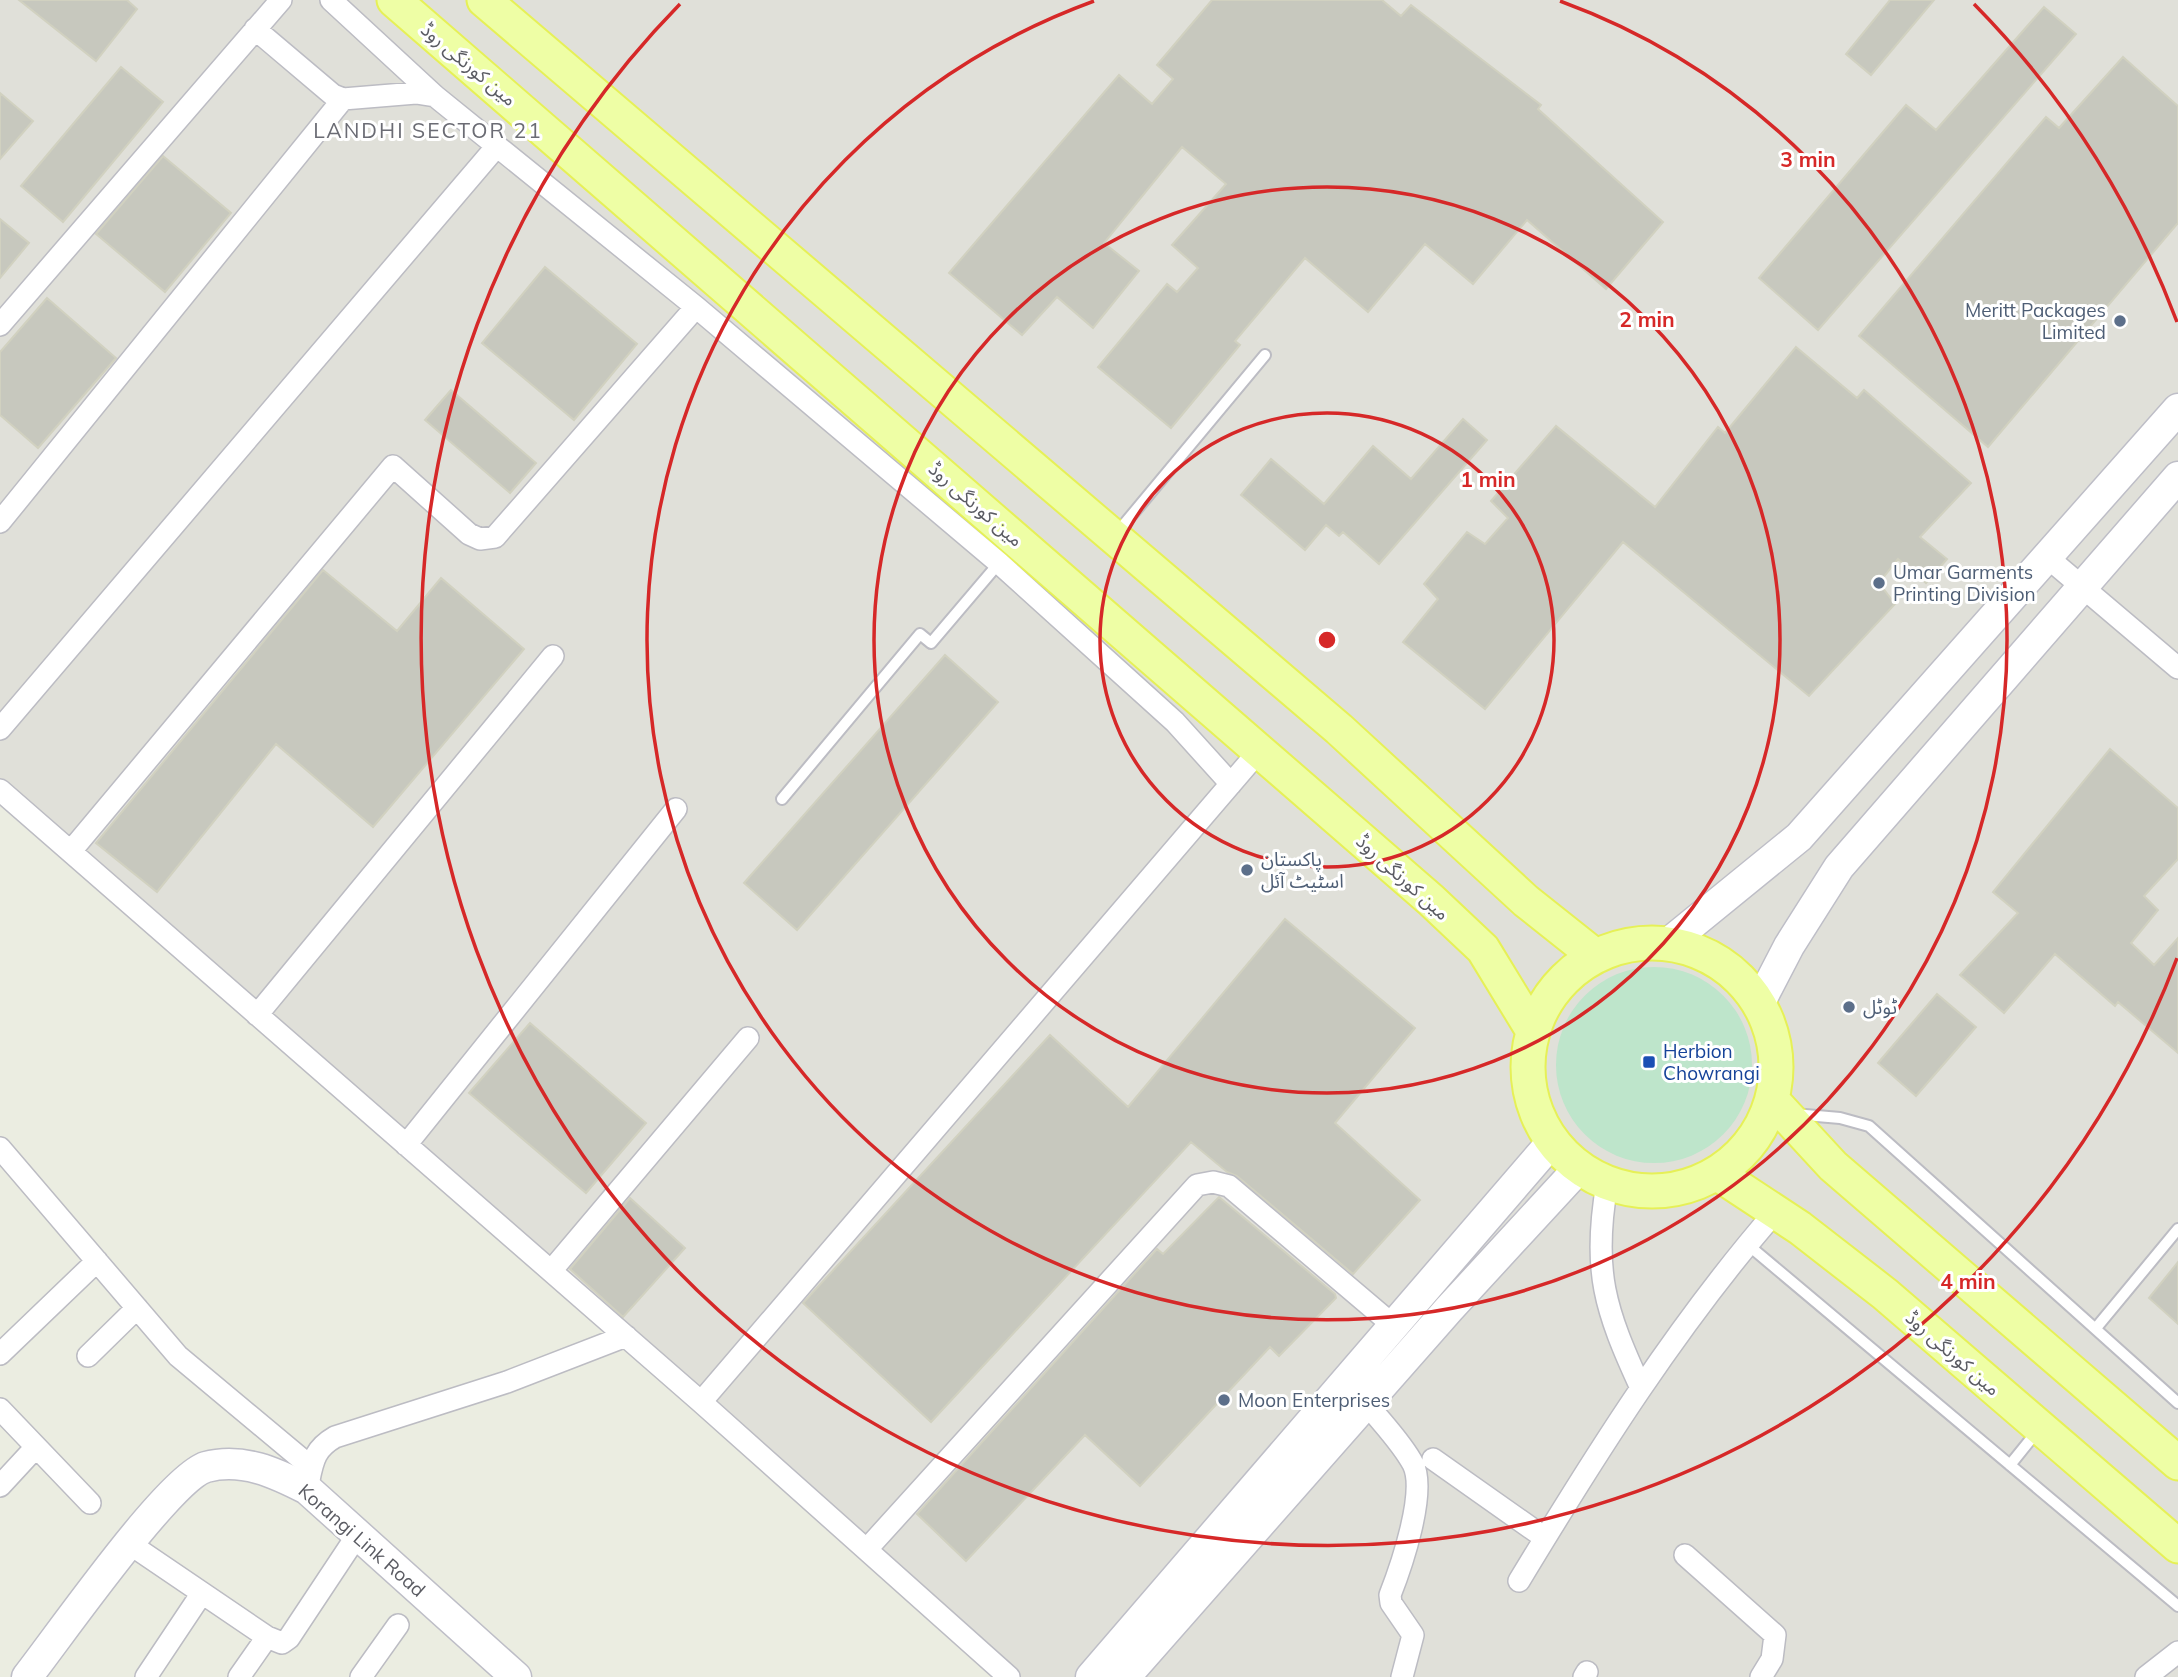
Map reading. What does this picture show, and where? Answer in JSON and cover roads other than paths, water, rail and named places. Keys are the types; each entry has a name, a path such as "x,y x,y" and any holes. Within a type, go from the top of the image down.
{"main road":[{"name":"مین کورنگی روڈ","path":"394,0 1259,751 1483,949 1533,1031"},
{"path":"484,0 1339,729 1526,901 1594,955"},
{"path":"1670,942 1800,837 2178,409"},
{"path":"1760,1002 1789,946 1839,867 2178,477"},
{"path":"1644,941 1670,942 1722,962 1760,1002 1777,1050 1779,1107 1753,1143 1718,1174 1679,1189 1636,1191 1593,1176 1551,1143 1531,1095 1528,1063 1533,1031 1542,1008 1556,987 1573,969 1594,955 1618,946 1644,941"},
{"path":"1779,1107 1833,1166 2178,1463"},
{"path":"1091,1677 1551,1143"},
{"name":"مین کورنگی روڈ","path":"1718,1174 1776,1211 1885,1294 2178,1546"},
{"path":"1125,1677 1449,1309 1593,1176"},
{"name":"Korangi Link Road","path":"27,1677 166,1498 204,1468 244,1463 278,1474 309,1478 358,1534 516,1677"}],"street":[{"path":"0,325 281,0"},
{"path":"331,0 435,96 696,307 999,563 1175,722 1231,784"},
{"path":"255,29 333,94 343,99 416,93 435,96"},
{"path":"0,522 343,99"},
{"path":"0,729 497,146"},
{"path":"71,850 393,466 469,534 480,539 495,537 696,307"},
{"path":"2047,557 2178,668"},
{"path":"257,1015 553,656"},
{"path":"701,1402 1259,751"},
{"path":"0,790 626,1336 1009,1677"},
{"path":"406,1144 676,809"},
{"path":"551,1271 748,1038"},
{"path":"0,1148 178,1356 309,1478"},
{"path":"1593,1176 1600,1222 1601,1280 1616,1334 1641,1388"},
{"path":"867,1549 1197,1185 1213,1182 1229,1186 1394,1325"},
{"path":"1519,1581 1641,1388 1718,1279 1776,1211"},
{"path":"0,1354 97,1261"},
{"path":"88,1356 137,1308"},
{"path":"309,1478 313,1457 322,1444 335,1437 507,1382 626,1336"},
{"path":"1367,1404 1414,1466 1418,1485 1390,1595 1391,1603 1413,1635 1402,1677"},
{"path":"0,1409 90,1503"},
{"path":"0,1486 36,1447"},
{"path":"1433,1459 1545,1538"},
{"path":"130,1544 267,1637 282,1643 289,1638 358,1534"},
{"path":"1685,1555 1775,1635 1772,1659 1760,1677"},
{"path":"146,1677 202,1594"},
{"path":"361,1677 398,1625"},
{"path":"239,1677 267,1637"},
{"path":"2146,1677 2178,1652"}],"lane":[{"path":"1114,537 1265,355"},
{"path":"782,799 920,634 931,643 999,563"},
{"path":"1779,1107 1869,1126 2178,1402"},
{"path":"2096,1328 2178,1229"},
{"path":"1747,1244 2178,1606"},
{"path":"2010,1465 2040,1428"}],"place":[{"name":"Meritt Packages Limited","path":"2120,321"},
{"name":"Umar Garments Printing Division","path":"1879,583"},
{"name":"پاکستان اسٹیٹ آئل","path":"1247,870"},
{"name":"ٹوٹل","path":"1849,1007"},
{"name":"Herbion Chowrangi","path":"1649,1062"},
{"name":"Moon Enterprises","path":"1224,1400"}],"district":[{"name":"LANDHI SECTOR 21","path":"428,131"}]}
